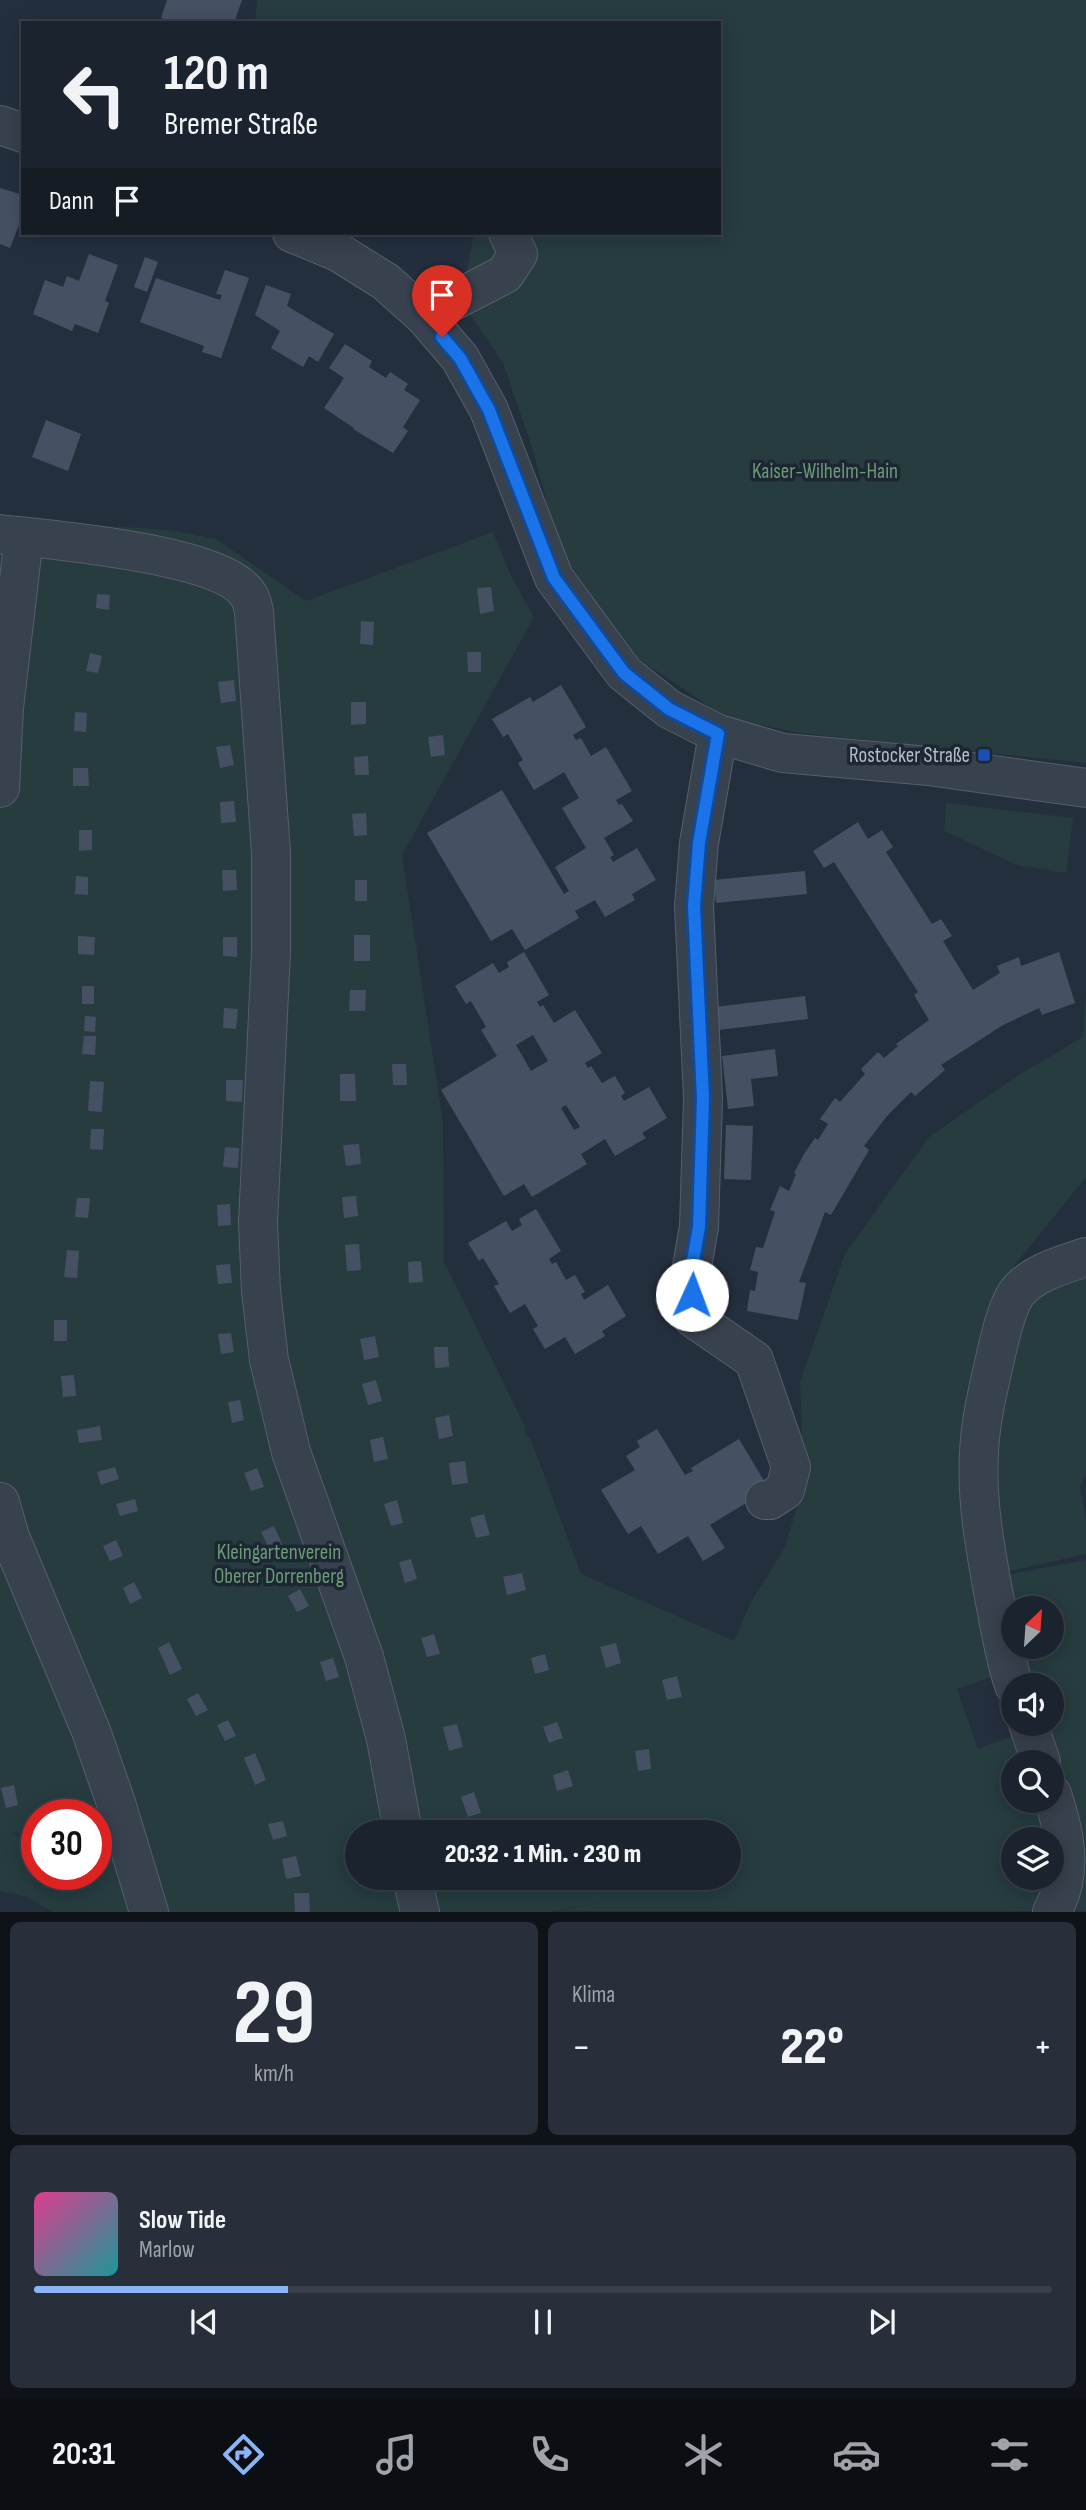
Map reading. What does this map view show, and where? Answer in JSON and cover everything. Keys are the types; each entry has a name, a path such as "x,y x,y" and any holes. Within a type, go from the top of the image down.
{"street":[{"path":"0,125 21,132"},
{"path":"297,235 338,252 386,282 425,316 460,358 489,410 554,578 624,673 669,709 718,734 783,752 929,766 1086,788"},
{"path":"425,316 505,274 518,254 509,235"},
{"path":"0,788 12,535 121,548 161,556 214,572 236,583 249,596 254,612 271,853 271,952 258,1222 268,1360 291,1452 364,1657 386,1740 401,1820"},
{"path":"718,734 699,843 694,906 703,1098 699,1227 690,1278 693,1318 754,1360 792,1467 785,1490 770,1500 765,1500"},
{"path":"1010,1673 981,1512 979,1455 985,1403 998,1342 1015,1295 1025,1283 1038,1276 1086,1257"},
{"path":"0,1502 10,1537 91,1731 149,1912"},
{"path":"1052,1912 1065,1876 1067,1851 1058,1813"},
{"path":"415,1890 420,1912"}],"green space":[{"name":"Kaiser-Wilhelm-Hain","path":"257,0 1086,0 1086,763 799,733 725,717 636,657 566,559 503,363 461,301 474,235 721,235 721,21 255,21"},
{"name":"Kleingartenverein Oberer Dorrenberg","path":"0,514 46,522 169,530 216,539 306,601 493,532 511,576 534,617 402,855 443,1122 444,1261 525,1427 525,1433 531,1440 581,1574 734,1641 751,1602 785,1547 804,1483 800,1382 845,1254 929,1137 1017,1076 1083,1037 1086,991 1086,1177 1014,1266 976,1427 1000,1576 1086,1560 1086,1911 557,1911 616,1900 548,1912 54,1912 24,1896 0,1891"},
{"path":"946,803 1073,818 1066,873 1017,865 944,831"},
{"path":"1086,1264 1086,1474 1080,1487 1086,1520 1086,1554 1006,1572 989,1468 1026,1299"}],"building":[{"path":"167,0 242,0 235,21 169,21 161,18"},
{"path":"0,188 21,194 21,226 10,248 0,244"},
{"path":"89,254 118,265 105,301 109,303 98,333 75,324 72,331 33,314 45,280 63,287 67,276 79,281"},
{"path":"145,257 158,262 147,292 134,287"},
{"path":"225,270 249,278 221,358 202,352 204,346 140,322 156,278 220,300 222,295 216,294"},
{"path":"266,285 291,294 287,306 334,334 318,362 309,356 303,367 271,348 280,331 255,315"},
{"path":"345,344 372,361 369,367 386,378 390,372 408,384 404,390 420,400 403,427 408,431 393,453 324,408 344,378 329,368"},
{"path":"46,420 81,434 68,471 32,457"},
{"path":"491,587 494,611 480,614 477,588"},
{"path":"97,594 110,595 109,610 96,608"},
{"path":"361,621 374,622 373,645 360,644"},
{"path":"467,652 481,652 481,672 468,672"},
{"path":"90,653 102,656 98,673 86,671"},
{"path":"234,680 236,701 221,703 218,682"},
{"path":"561,685 586,727 573,735 576,740 581,738 591,756 606,747 632,791 616,800 619,805 622,804 633,821 604,838 614,855 610,857 613,862 637,848 656,880 632,894 635,900 605,917 595,900 575,911 579,918 525,950 512,929 491,941 427,833 502,790 564,894 569,891 555,867 586,848 562,808 579,798 564,772 534,790 518,763 523,760 508,734 503,737 492,719 530,697 533,702"},
{"path":"351,702 366,702 366,724 351,725"},
{"path":"75,712 87,713 86,732 74,731"},
{"path":"443,735 445,755 431,757 428,737"},
{"path":"230,745 234,765 220,768 216,747"},
{"path":"368,756 369,775 355,775 354,757"},
{"path":"73,768 88,768 89,786 73,786"},
{"path":"234,801 236,822 221,823 220,802"},
{"path":"366,813 367,835 354,836 352,814"},
{"path":"858,822 868,839 882,830 893,847 886,852 932,924 941,919 952,936 943,941 973,990 1000,973 997,966 1019,957 1021,966 1059,952 1075,1003 1042,1015 1039,1008 1003,1025 941,1065 945,1070 915,1096 911,1092 887,1116 864,1146 869,1150 831,1215 825,1212 799,1282 806,1283 798,1320 747,1311 750,1290 755,1291 758,1272 750,1270 756,1247 763,1248 775,1212 770,1210 780,1186 789,1191 796,1174 794,1173 804,1154 815,1138 818,1140 828,1124 820,1119 835,1098 840,1102 865,1074 861,1069 878,1052 884,1058 898,1046 896,1044 929,1020 914,995 918,992 834,862 824,868 813,851"},
{"path":"79,830 92,830 92,850 79,851"},
{"path":"222,870 236,870 237,890 223,891"},
{"path":"805,871 807,894 716,903 714,880"},
{"path":"76,876 88,877 88,895 75,894"},
{"path":"355,880 367,880 367,901 355,901"},
{"path":"354,935 370,935 370,961 354,961"},
{"path":"78,936 95,937 94,955 78,954"},
{"path":"223,937 237,937 237,957 223,956"},
{"path":"524,952 549,995 537,1002 540,1007 543,1005 554,1023 575,1010 602,1053 585,1063 588,1068 591,1066 602,1083 615,1076 625,1093 621,1096 624,1101 649,1087 667,1118 642,1133 646,1138 615,1156 605,1139 581,1154 587,1164 532,1197 524,1184 504,1196 441,1090 497,1056 481,1030 486,1027 471,1001 466,1004 455,986 493,963 499,973 509,967 507,962","holes":["533,1035 548,1061 531,1071 516,1045","566,1105 580,1127 574,1130 561,1108"]},
{"path":"82,986 94,986 94,1004 82,1004"},
{"path":"350,990 366,990 365,1011 349,1011"},
{"path":"805,996 808,1019 718,1030 715,1007"},
{"path":"224,1008 238,1009 236,1029 223,1028"},
{"path":"85,1016 96,1017 95,1032 84,1031"},
{"path":"84,1036 96,1036 95,1055 82,1054"},
{"path":"775,1049 778,1076 751,1079 754,1106 728,1109 722,1056"},
{"path":"392,1064 406,1064 407,1085 393,1085"},
{"path":"340,1074 355,1074 356,1101 340,1101"},
{"path":"226,1080 243,1080 242,1102 226,1101"},
{"path":"90,1081 104,1082 102,1112 88,1111"},
{"path":"726,1125 753,1126 751,1180 724,1179"},
{"path":"91,1129 104,1129 103,1150 90,1149"},
{"path":"359,1144 361,1164 346,1166 343,1145"},
{"path":"225,1147 239,1148 238,1168 223,1167"},
{"path":"356,1196 358,1216 344,1218 342,1197"},
{"path":"77,1198 90,1198 88,1218 75,1217"},
{"path":"230,1204 231,1225 218,1226 217,1205"},
{"path":"536,1209 561,1251 549,1259 552,1264 556,1262 566,1280 575,1275 585,1292 581,1294 584,1300 608,1285 626,1316 602,1331 605,1336 575,1354 565,1337 545,1349 533,1329 538,1326 525,1304 510,1313 494,1286 499,1284 483,1258 479,1261 468,1243 506,1221 512,1231 522,1225 519,1219"},
{"path":"359,1244 361,1270 347,1271 345,1245"},
{"path":"67,1250 79,1251 77,1278 64,1277"},
{"path":"421,1261 423,1282 409,1283 408,1262"},
{"path":"230,1264 232,1283 218,1284 216,1265"},
{"path":"54,1320 67,1320 67,1341 54,1341"},
{"path":"231,1333 234,1352 221,1354 218,1334"},
{"path":"375,1336 379,1357 364,1360 360,1339"},
{"path":"434,1347 448,1347 449,1367 435,1368"},
{"path":"74,1375 76,1396 63,1397 61,1376"},
{"path":"376,1380 382,1401 368,1405 362,1384"},
{"path":"240,1400 244,1420 232,1423 228,1402"},
{"path":"449,1415 453,1436 439,1439 435,1418"},
{"path":"100,1426 102,1440 79,1443 77,1430"},
{"path":"657,1429 685,1475 693,1471 691,1468 739,1439 769,1489 710,1525 725,1548 703,1561 688,1536 658,1554 641,1526 628,1534 601,1490 635,1470 626,1456 640,1447 637,1441"},
{"path":"383,1437 388,1459 374,1462 370,1440"},
{"path":"465,1461 468,1483 452,1485 449,1463"},
{"path":"115,1467 119,1479 101,1485 97,1472"},
{"path":"257,1468 264,1487 251,1491 244,1473"},
{"path":"135,1499 138,1511 120,1516 116,1504"},
{"path":"397,1500 403,1523 391,1526 384,1504"},
{"path":"484,1514 490,1535 476,1538 470,1518"},
{"path":"274,1526 283,1546 271,1552 261,1532"},
{"path":"116,1540 123,1556 110,1561 103,1546"},
{"path":"411,1559 417,1579 405,1583 399,1562"},
{"path":"522,1573 526,1590 507,1595 503,1577"},
{"path":"134,1582 142,1598 130,1604 123,1588"},
{"path":"300,1589 309,1606 297,1612 288,1596"},
{"path":"434,1634 440,1654 427,1657 421,1638"},
{"path":"169,1642 182,1669 170,1675 158,1648"},
{"path":"616,1643 621,1663 606,1668 600,1647"},
{"path":"545,1654 549,1670 535,1674 531,1658"},
{"path":"333,1658 339,1677 326,1681 320,1662"},
{"path":"677,1676 682,1697 667,1700 662,1680"},
{"path":"198,1693 208,1710 196,1716 187,1699"},
{"path":"228,1720 236,1736 225,1741 217,1725"},
{"path":"557,1722 563,1738 549,1743 543,1727"},
{"path":"457,1724 463,1747 449,1751 443,1727"},
{"path":"649,1749 651,1769 638,1771 635,1751"},
{"path":"255,1753 266,1780 255,1785 244,1758"},
{"path":"568,1770 573,1786 557,1791 553,1775"},
{"path":"14,1785 18,1805 6,1808 1,1788"},
{"path":"474,1792 481,1813 468,1817 461,1797"},
{"path":"283,1821 287,1836 273,1840 268,1824"},
{"path":"296,1856 301,1876 286,1879 282,1859"},
{"path":"294,1893 309,1893 310,1912 295,1912"}],"place":[{"name":"Rostocker Straße","path":"984,755"}],"route":[{"path":"442,337 460,358 489,410 554,578 624,673 669,709 718,734 712,755 699,843 694,906 703,1098 699,1227 690,1278 692,1295"}]}
